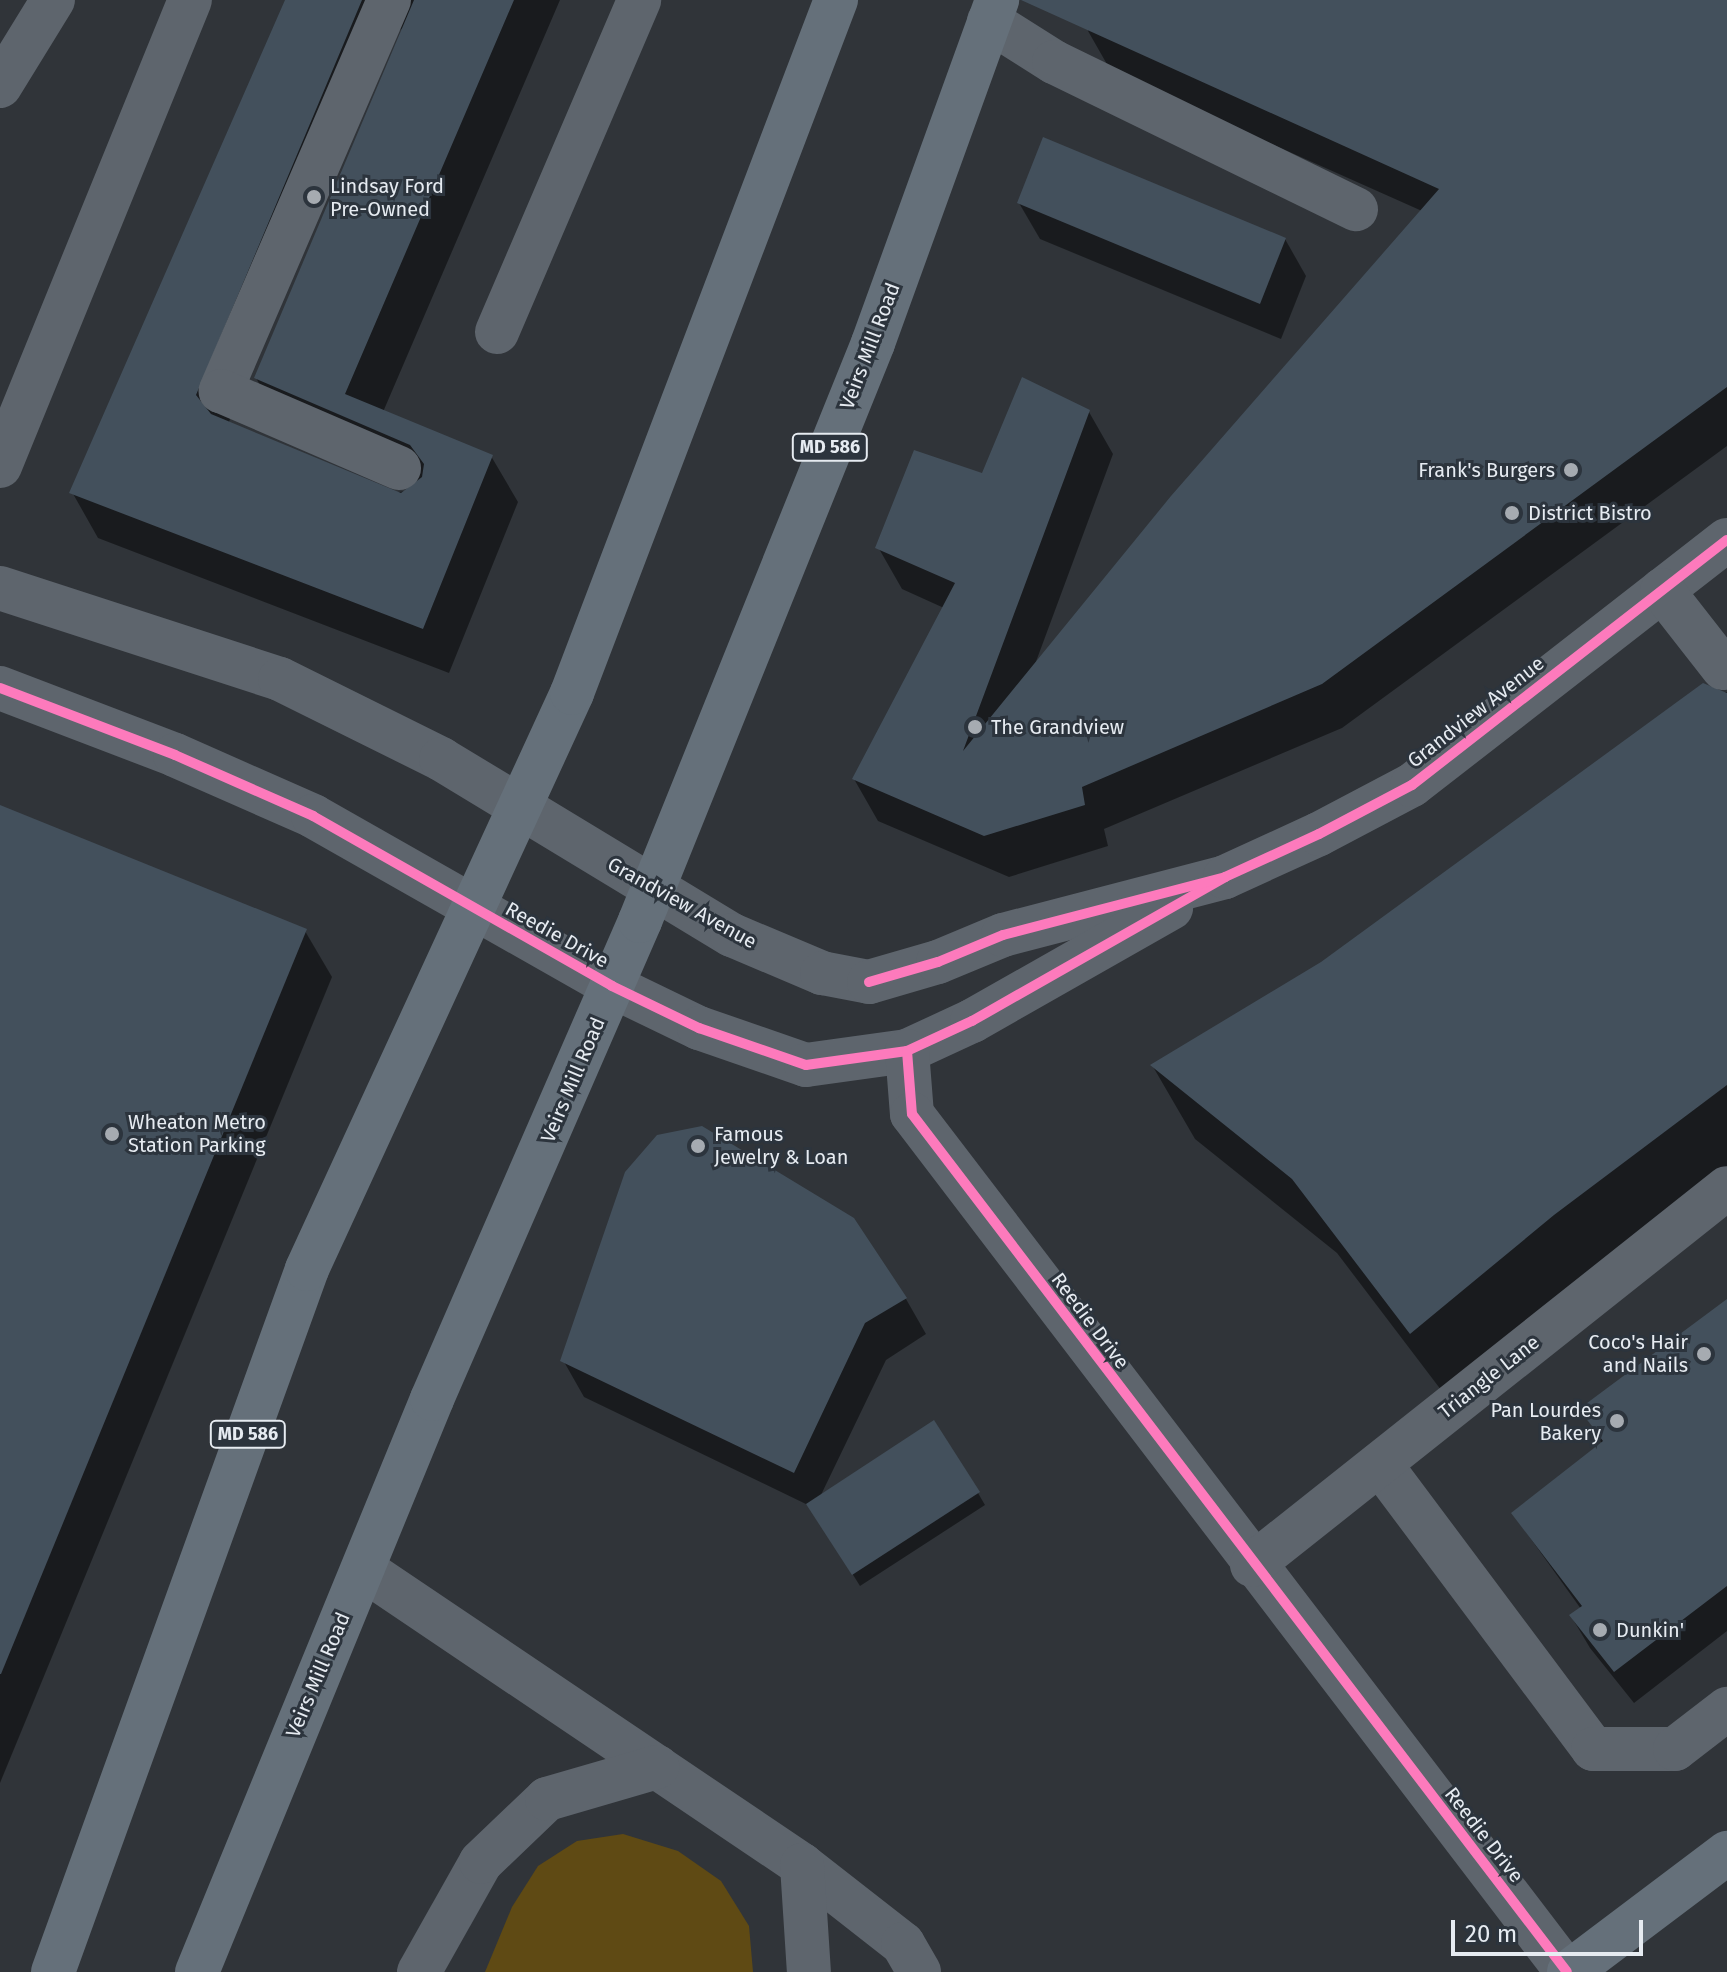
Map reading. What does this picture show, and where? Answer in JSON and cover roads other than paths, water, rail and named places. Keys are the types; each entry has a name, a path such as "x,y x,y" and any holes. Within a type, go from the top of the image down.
{"main road":[{"name":"MD 586","path":"53,1972 307,1269 515,808 572,693 836,0"},
{"name":"Veirs Mill Road","path":"197,1972 363,1569 653,889 873,343 993,11"},
{"path":"1568,1972 1727,1853"}],"street":[{"path":"0,86 53,0"},
{"path":"0,466 190,0"},
{"path":"389,0 221,391 399,468"},
{"path":"497,332 639,0"},
{"path":"993,11 1054,62 1356,209"},
{"name":"Grandview Avenue","path":"907,1051 972,1021 1225,877 1412,785 1727,540"},
{"name":"Grandview Avenue","path":"0,588 280,679 429,752 515,808 732,935 799,964 869,982 938,962 1003,935 1225,877"},
{"path":"1662,590 1723,668"},
{"name":"Reedie Drive","path":"0,688 175,755 313,816 392,856 472,908 612,986 699,1028 806,1065 907,1051 912,1114 1252,1565 1568,1972"},
{"name":"Triangle Lane","path":"1252,1565 1727,1188"},
{"path":"1380,1464 1593,1749 1675,1749 1727,1709"},
{"path":"363,1569 802,1865 903,1944 919,1972"},
{"path":"419,1972 481,1862 547,1799 657,1767"},
{"path":"802,1865 809,1972"}],"place":[{"name":"Lindsay Ford Pre-Owned","path":"314,197"},
{"name":"Frank's Burgers","path":"1571,470"},
{"name":"District Bistro","path":"1512,513"},
{"name":"The Grandview","path":"975,727"},
{"name":"Wheaton Metro Station Parking","path":"112,1134"},
{"name":"Famous Jewelry & Loan","path":"698,1146"},
{"name":"Coco's Hair and Nails","path":"1704,1354"},
{"name":"Pan Lourdes Bakery","path":"1617,1421"},
{"name":"Dunkin'","path":"1600,1630"}]}
